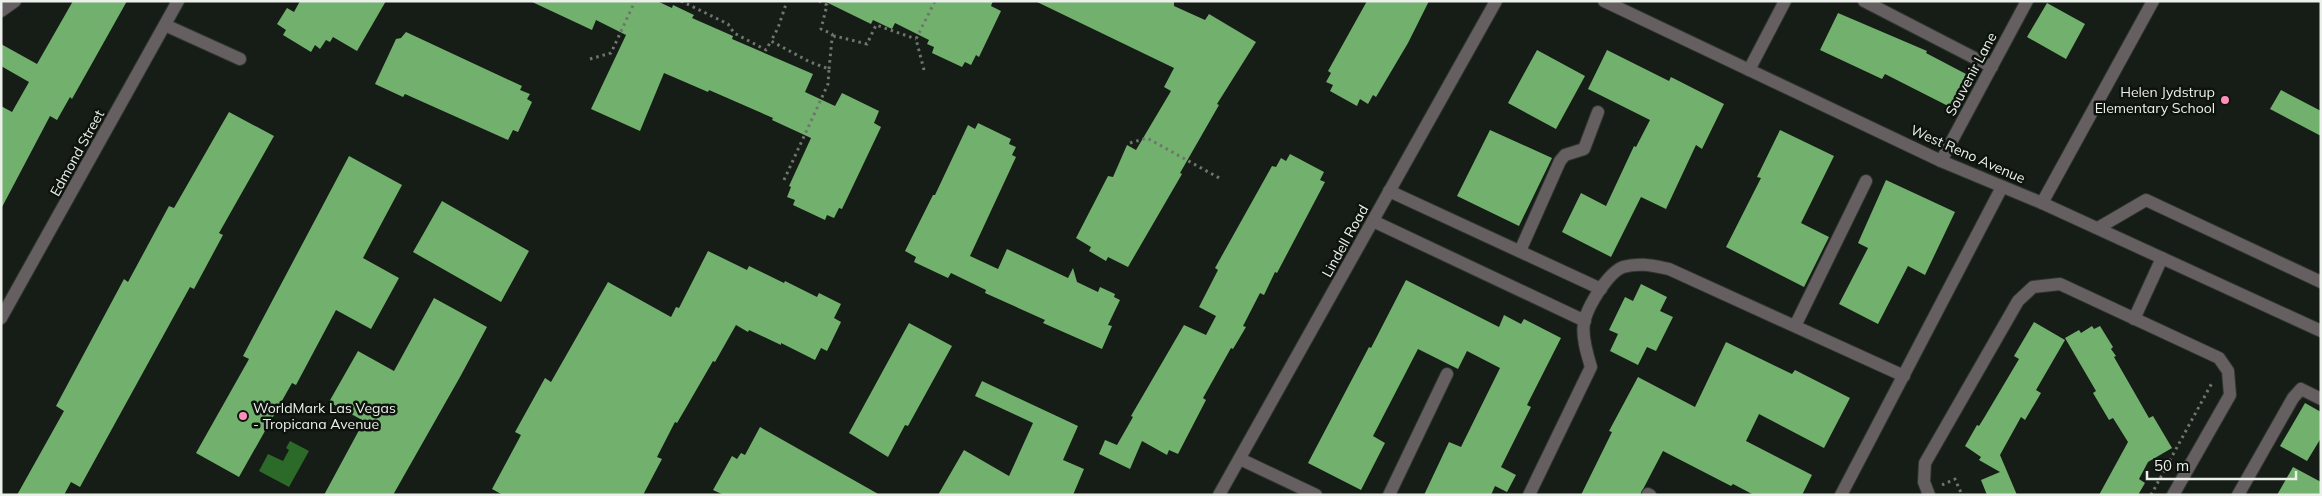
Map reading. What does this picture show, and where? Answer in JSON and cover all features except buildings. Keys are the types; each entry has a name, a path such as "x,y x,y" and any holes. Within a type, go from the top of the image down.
{"street":[{"path":"1,11 15,1"},
{"name":"Edmond Street","path":"1,318 178,1"},
{"name":"Lindell Road","path":"1219,495 1496,1"},
{"name":"West Reno Avenue","path":"1604,1 1941,160 2098,228 2321,331"},
{"path":"1749,70 1785,1"},
{"path":"1864,1 1992,67"},
{"name":"Souvenir Lane","path":"1941,160 2027,1"},
{"path":"2042,203 2153,1"},
{"path":"165,25 240,59"},
{"path":"1520,252 1560,161 1565,155 1584,149 1598,112"},
{"path":"1795,326 1866,180"},
{"path":"1841,495 2002,187"},
{"path":"1390,191 1601,289"},
{"path":"2098,228 2146,200 2321,282"},
{"path":"1373,221 1585,321"},
{"path":"2134,319 2162,258"},
{"path":"1529,495 1591,367 1584,342 1588,307 1607,280 1622,267 1645,264 1669,269 1904,376"},
{"path":"1930,495 1924,482 1925,463 2018,301 2033,287 2060,284 2219,358 2228,371 2230,395 2173,495"},
{"path":"1389,495 1447,374"},
{"path":"2238,495 2293,398 2301,389 2321,399"},
{"path":"1240,459 1316,495"}],"path":[{"path":"590,58 611,53 635,1"},
{"path":"681,1 728,24 734,33 766,50 778,28 787,1"},
{"path":"784,180 828,84 834,38 832,34 821,29 827,5 819,1"},
{"path":"924,70 916,39 935,1"},
{"path":"834,38 835,36 867,44 876,25 916,39"},
{"path":"771,41 810,62 829,69"},
{"path":"1130,143 1147,138 1221,179"},
{"path":"2151,495 2214,380 2211,371"},
{"path":"1937,481 1939,486 1955,479 1962,495"}],"shaded area":[{"path":"290,441 309,451 289,487 259,471 268,454 283,461 289,450 286,448"}],"place":[{"name":"Helen Jydstrup Elementary School","path":"2225,100"},
{"name":"WorldMark Las Vegas - Tropicana Avenue","path":"243,416"}]}
